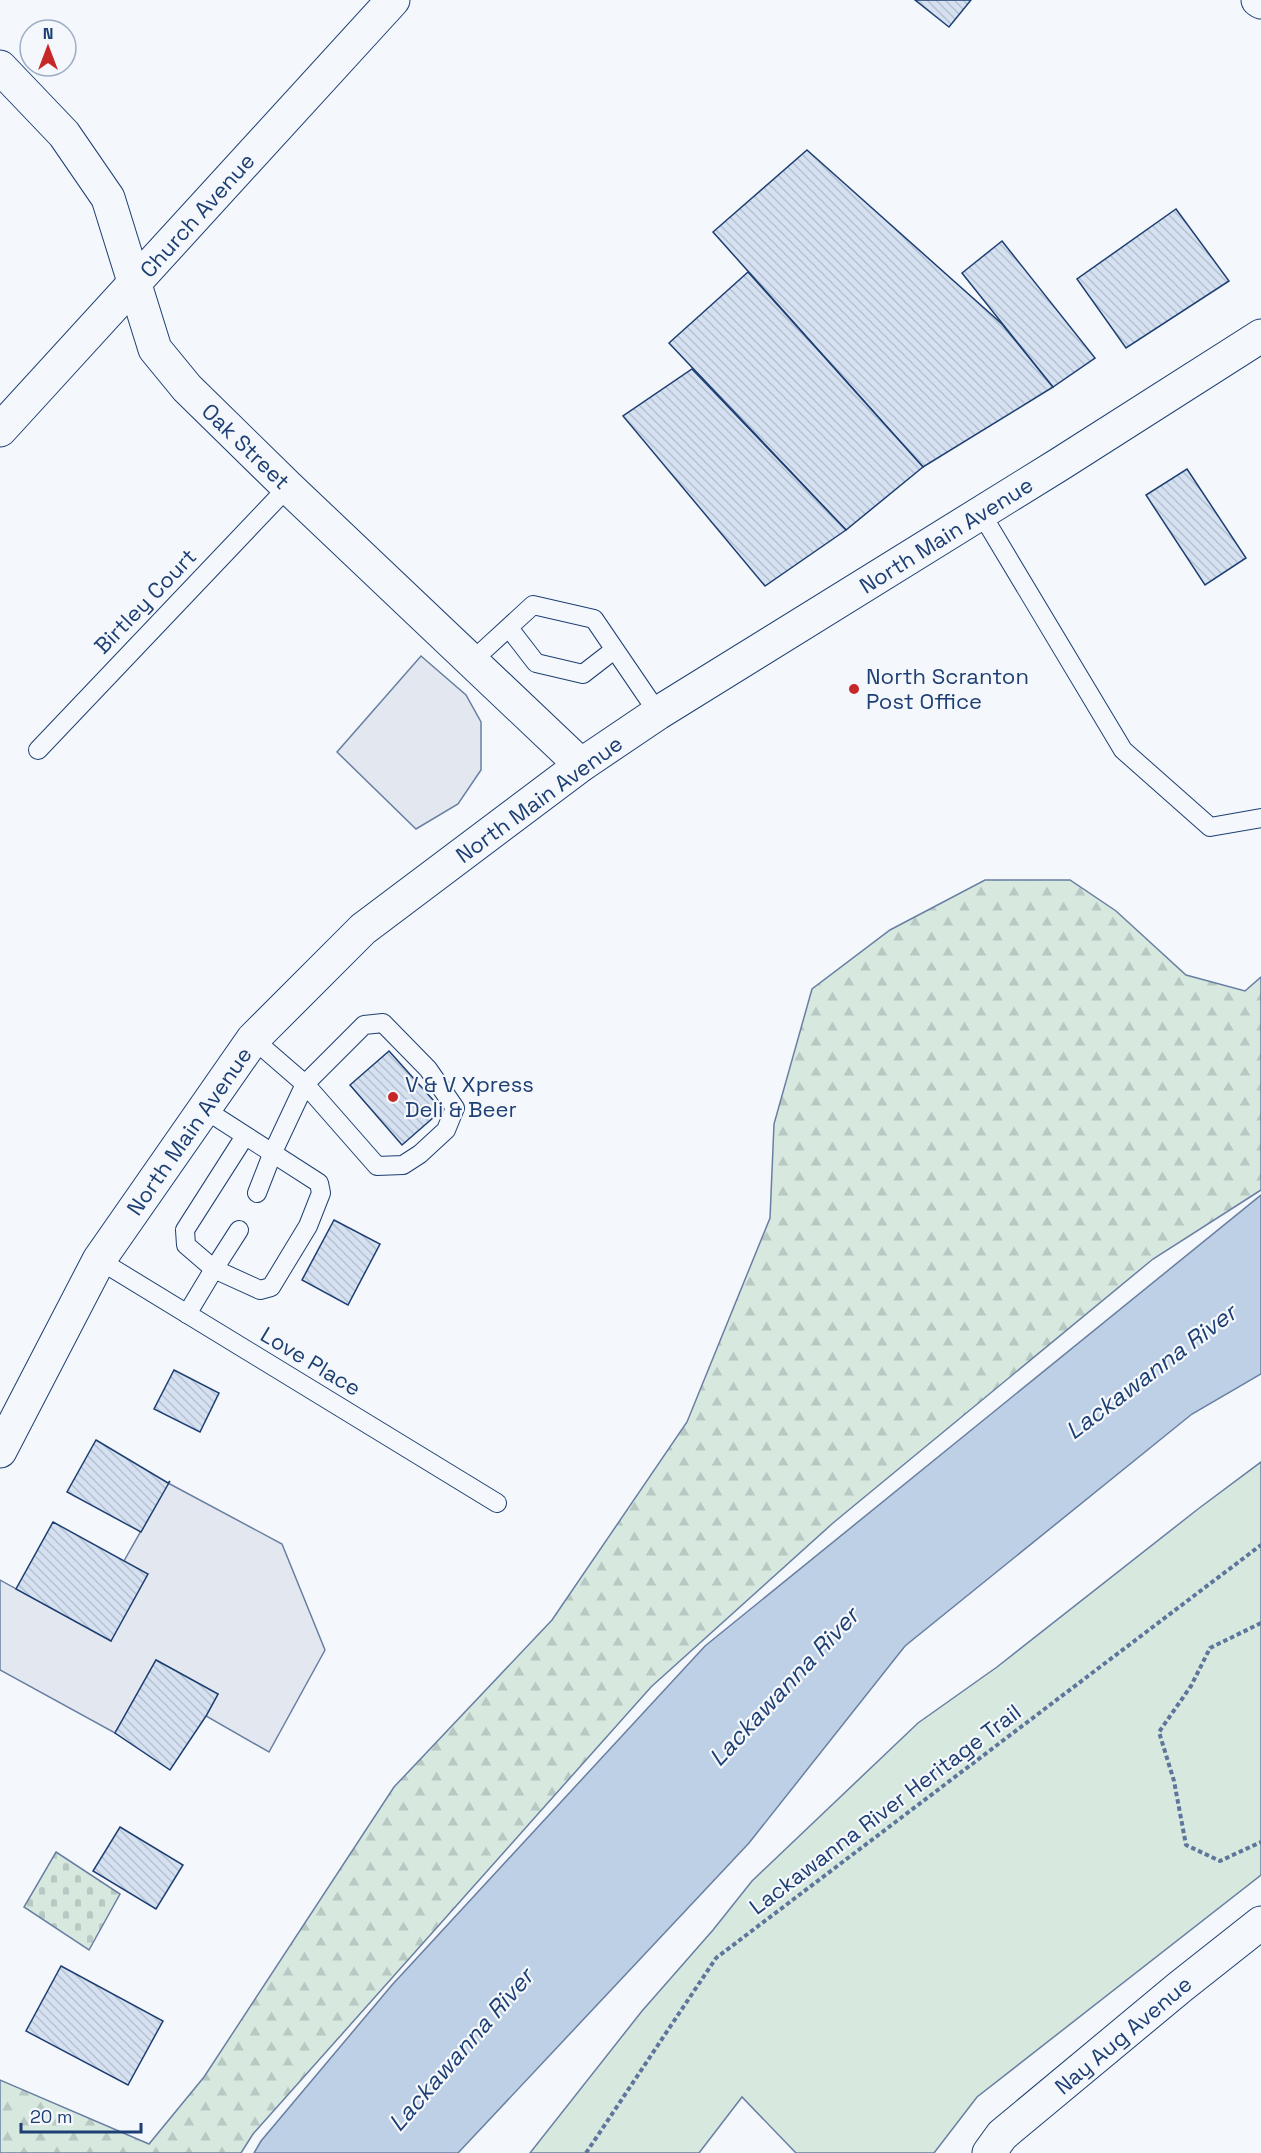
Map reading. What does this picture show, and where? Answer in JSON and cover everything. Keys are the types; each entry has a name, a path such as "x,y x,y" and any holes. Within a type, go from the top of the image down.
{"street":[{"name":"Church Avenue","path":"0,430 393,0"},
{"name":"Oak Street","path":"0,67 63,134 108,198 133,285 155,349 187,388 581,765"},
{"name":"North Main Avenue","path":"0,1450 99,1260 204,1109 253,1039 363,929 581,765 658,713 1261,336"},
{"name":"Nay Aug Avenue","path":"989,2153 1002,2135 1261,1923"}],"lane":[{"name":"Birtley Court","path":"38,750 288,487"},
{"path":"981,513 1123,750 1210,827 1261,818"},
{"path":"472,662 533,605 594,619 658,713"},
{"path":"509,628 536,663 583,674 614,650"},
{"path":"253,1039 305,1084 377,1166 403,1165 420,1154 446,1130 455,1108 428,1069 383,1023 364,1025 305,1084 273,1152 257,1193"},
{"path":"204,1109 319,1183 321,1193 308,1226 271,1287 260,1290 213,1269 186,1245 185,1230 245,1136"},
{"path":"187,1314 239,1230"},
{"name":"Love Place","path":"99,1260 497,1503"}],"path":[{"name":"Lackawanna River Heritage Trail","path":"586,2153 716,1958 1261,1545"},
{"path":"1261,1623 1210,1648 1191,1686 1159,1732 1174,1781 1186,1845 1220,1862 1261,1842"}],"green space":[{"path":"985,880 1070,880 1116,911 1186,975 1245,991 1261,977 1261,1190 1153,1259 833,1523 651,1687 253,2134 241,2153 0,2153 0,2080 149,2144 204,2077 394,1787 552,1620 687,1422 770,1218 774,1124 812,989 890,930"},
{"path":"1261,1462 1261,1875 977,2097 934,2153 796,2153 742,2097 699,2153 530,2153 642,2011 713,1930 752,1881 918,1723 997,1667"},
{"path":"56,1852 120,1894 89,1950 24,1907"}],"shaded area":[{"path":"421,656 466,695 481,722 481,770 458,804 416,829 337,752"},
{"path":"168,1483 282,1544 325,1650 269,1752 206,1716 218,1694 156,1660 115,1733 0,1670 0,1580 111,1641 124,1561"}],"water":[{"name":"Lackawanna River","path":"1261,1195 1261,1374 1192,1414 905,1646 749,1843 458,2153 254,2153 261,2141 392,1985 705,1646"}],"building":[{"path":"915,0 971,0 949,27"},
{"path":"807,150 1002,324 1053,387 923,467 713,232"},
{"path":"1176,209 1229,281 1126,348 1077,279"},
{"path":"1002,241 1095,358 1053,387 962,273"},
{"path":"748,272 923,467 846,530 669,343"},
{"path":"692,369 846,530 765,586 623,416"},
{"path":"1187,469 1246,558 1205,585 1146,495"},
{"path":"389,1051 442,1110 402,1145 350,1085"},
{"path":"334,1220 380,1244 348,1305 302,1280"},
{"path":"174,1370 219,1393 200,1432 154,1409"},
{"path":"96,1440 168,1483 170,1481 141,1532 67,1492"},
{"path":"53,1522 148,1574 111,1641 16,1589"},
{"path":"156,1660 218,1694 170,1770 115,1733"},
{"path":"120,1827 183,1865 156,1909 93,1871"},
{"path":"61,1966 163,2021 128,2085 26,2031"}],"place":[{"name":"North Scranton Post Office","path":"854,689"},
{"name":"V & V Xpress Deli & Beer","path":"393,1097"}]}
